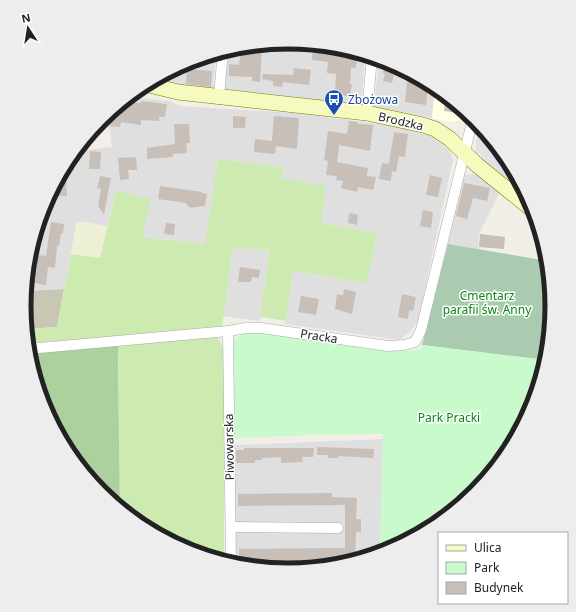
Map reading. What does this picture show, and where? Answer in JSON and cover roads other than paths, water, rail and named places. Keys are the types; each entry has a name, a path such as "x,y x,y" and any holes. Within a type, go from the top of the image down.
{"street":[{"path":"219,96 222,58"},
{"path":"367,113 371,63"},
{"name":"Brodzka","path":"154,86 178,92 367,113 423,125 444,134 477,165 517,190"},
{"path":"465,153 471,126"},
{"name":"Pracka","path":"35,349 246,328 268,328 388,346 404,345 415,342 421,330 465,153"},
{"name":"Piwowarska","path":"228,331 231,556"},
{"path":"231,527 338,528"}],"place":[{"name":"Zbożowa","path":"334,116"}],"park label":[{"name":"Cmentarz parafii św. Anny","path":"487,302"},
{"name":"Park Pracki","path":"449,417"}]}
